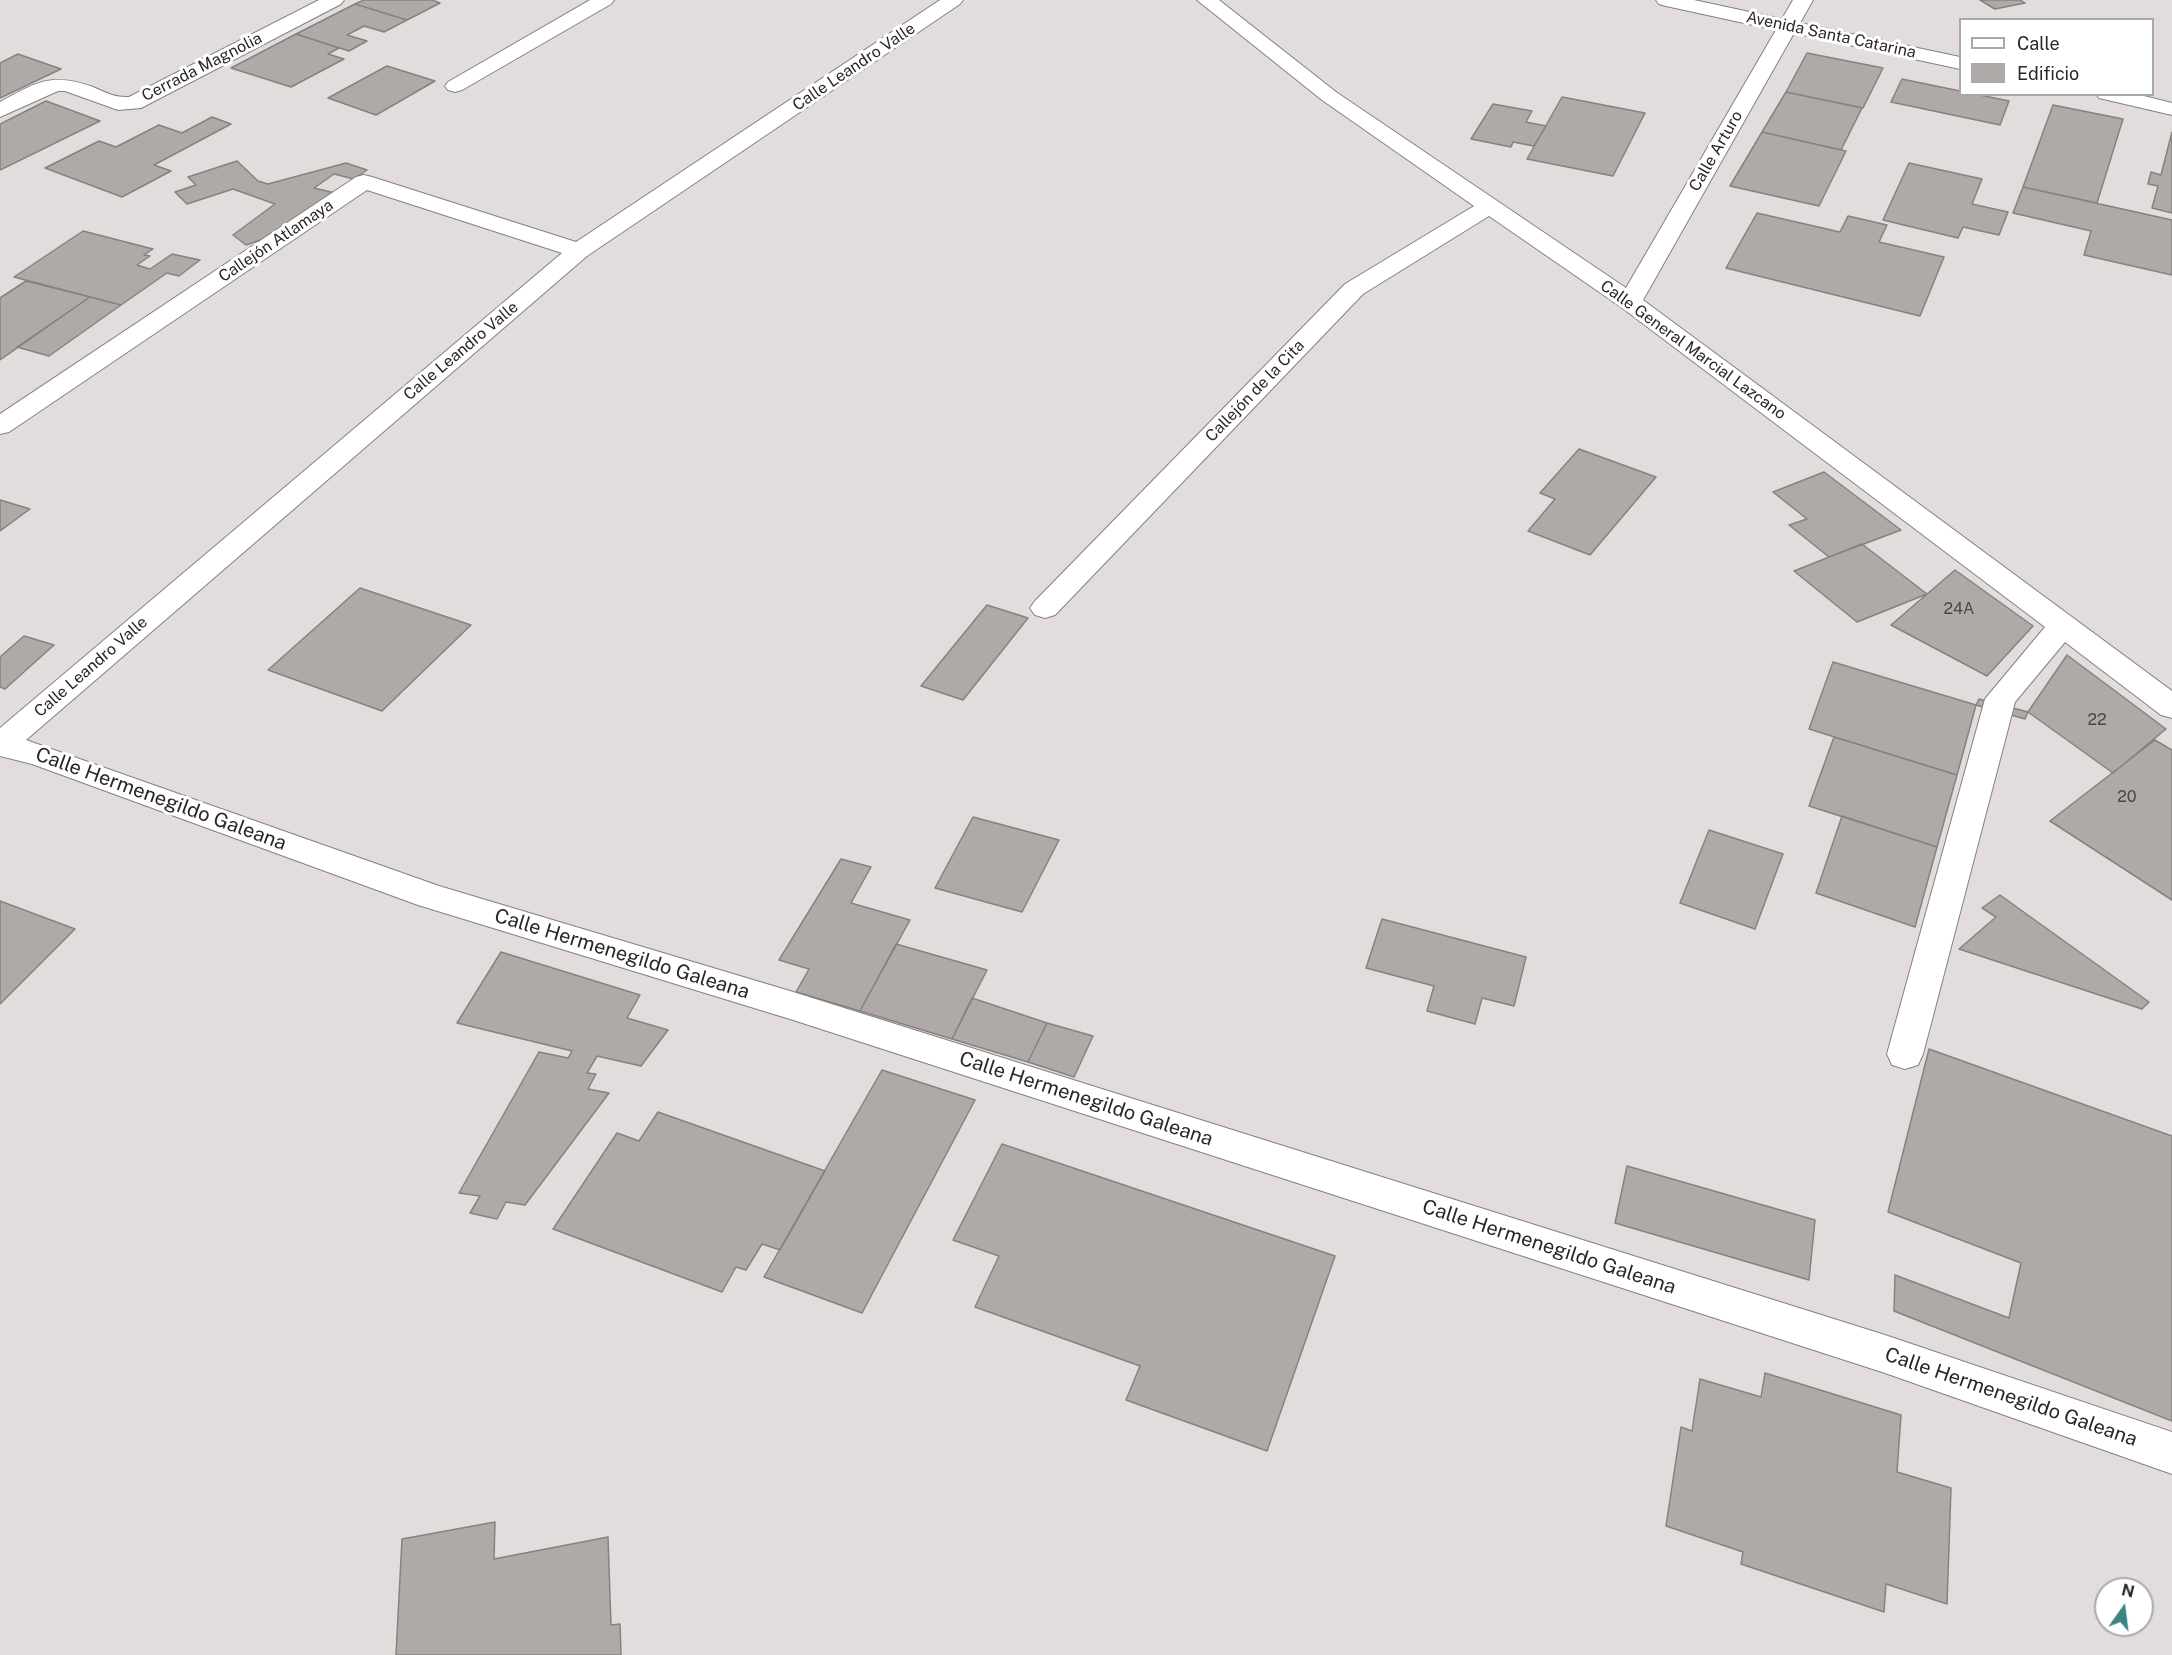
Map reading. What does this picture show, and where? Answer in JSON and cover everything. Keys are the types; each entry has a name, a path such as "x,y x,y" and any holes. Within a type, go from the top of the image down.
{"street":[{"name":"Cerrada Magnolia","path":"0,111 58,84 67,85 118,104 133,103 334,0"},
{"path":"455,86 604,0"},
{"name":"Calle Leandro Valle","path":"0,744 579,250 953,0"},
{"name":"Calle General Marcial Lazcano","path":"1207,0 1329,96 1630,302 2172,707"},
{"name":"Avenida Santa Catarina","path":"1666,0 1959,63"},
{"name":"Calle Arturo","path":"1630,302 1803,0"},
{"path":"2115,96 2172,109"},
{"name":"Callejón Atlamaya","path":"0,426 364,182 579,250"},
{"name":"Callejón de la Cita","path":"1045,608 1354,289 1490,206"},
{"path":"1905,1054 2000,699 2064,626"},
{"name":"Calle Hermenegildo Galeana","path":"0,744 54,760 430,896 790,1005 1851,1343 2172,1453"}],"building":[{"path":"364,0 432,0 440,3 407,20 355,4"},
{"path":"1980,0 2020,0 2025,3 1995,9"},
{"path":"355,4 407,20 384,32 364,26 347,35 367,41 349,51 296,34"},
{"path":"296,34 339,48 328,54 344,59 291,87 231,68"},
{"path":"1807,53 1883,68 1863,108 1786,92"},
{"path":"18,54 61,69 0,98 0,63"},
{"path":"387,66 435,81 376,115 328,98"},
{"path":"1902,79 1959,91 1959,96 1985,96 2009,101 2000,125 1891,102"},
{"path":"1786,92 1862,108 1841,150 1762,132"},
{"path":"1562,97 1645,113 1613,176 1527,159"},
{"path":"46,101 100,121 0,170 0,124"},
{"path":"1493,104 1532,111 1526,122 1546,126 1534,146 1513,142 1511,147 1471,139"},
{"path":"2053,105 2123,119 2097,203 2023,187"},
{"path":"212,117 231,124 154,165 171,171 122,197 45,168 99,141 116,147 159,125 182,133"},
{"path":"1762,132 1846,151 1819,206 1730,186"},
{"path":"2172,132 2172,213 2152,208 2158,186 2148,184 2151,172 2161,175"},
{"path":"237,161 258,181 268,184 346,163 367,170 354,179 334,174 314,188 335,193 281,233 246,245 233,235 275,204 233,189 187,204 175,192 196,185 188,177"},
{"path":"1909,163 1982,179 1972,204 2008,212 1999,235 1963,227 1958,238 1883,220"},
{"path":"2023,187 2172,220 2172,275 2084,255 2091,231 2013,213"},
{"path":"1757,213 1840,232 1848,216 1887,225 1879,242 1944,257 1920,316 1726,268"},
{"path":"83,231 153,249 144,255 150,256 137,265 150,269 172,254 200,260 179,276 167,273 121,305 14,277"},
{"path":"26,281 90,297 0,360 0,298"},
{"path":"90,297 121,305 49,356 17,347"},
{"path":"1579,449 1656,477 1590,555 1528,531 1555,499 1540,493"},
{"path":"1824,472 1901,530 1829,557 1789,525 1807,519 1773,492"},
{"path":"0,500 30,509 0,531"},
{"path":"1862,544 1927,594 1857,622 1794,571"},
{"path":"1955,570 2033,626 1987,676 1891,625"},
{"path":"360,588 471,625 382,711 268,670"},
{"path":"987,605 1028,618 963,700 921,686"},
{"path":"24,636 54,645 5,689 0,687 0,657"},
{"path":"2067,655 2166,729 2113,773 2028,712"},
{"path":"1833,662 1976,705 1957,775 1809,729"},
{"path":"1979,699 2028,712 2025,719 1976,705"},
{"path":"1834,737 1957,775 1937,847 1809,806"},
{"path":"2155,740 2172,750 2172,900 2050,821"},
{"path":"1842,816 1937,847 1915,927 1816,893"},
{"path":"973,817 1059,840 1022,912 935,888"},
{"path":"1709,830 1783,854 1755,929 1680,903"},
{"path":"841,859 871,867 851,903 910,920 860,1011 796,992 809,969 779,960"},
{"path":"2000,895 2149,1002 2142,1009 1959,949 1996,917 1982,908"},
{"path":"0,901 75,929 0,1004"},
{"path":"1382,919 1526,957 1514,1006 1482,998 1475,1024 1427,1011 1434,986 1366,968"},
{"path":"896,944 987,970 952,1039 860,1011"},
{"path":"501,952 640,995 627,1018 668,1030 641,1066 597,1056 587,1073 596,1074 588,1089 609,1093 525,1205 506,1202 497,1219 470,1213 480,1196 459,1193 539,1052 568,1058 572,1051 457,1023"},
{"path":"972,998 1047,1023 1028,1062 952,1039"},
{"path":"1047,1023 1093,1036 1074,1077 1028,1062"},
{"path":"1929,1049 2172,1136 2172,1421 1894,1311 1895,1275 2009,1318 2021,1263 1888,1212"},
{"path":"882,1070 975,1100 862,1313 764,1277"},
{"path":"658,1112 825,1171 780,1250 762,1244 746,1270 736,1267 722,1292 553,1229 617,1133 639,1141"},
{"path":"1002,1144 1335,1256 1267,1451 1126,1400 1140,1366 975,1307 999,1256 953,1240"},
{"path":"1627,1166 1815,1220 1809,1280 1615,1223"},
{"path":"1765,1373 1901,1415 1897,1472 1951,1488 1947,1604 1886,1584 1884,1612 1741,1564 1743,1552 1666,1526 1681,1427 1692,1431 1700,1379 1761,1397"},
{"path":"495,1522 494,1559 608,1537 611,1625 620,1624 621,1655 396,1655 402,1539"}]}
